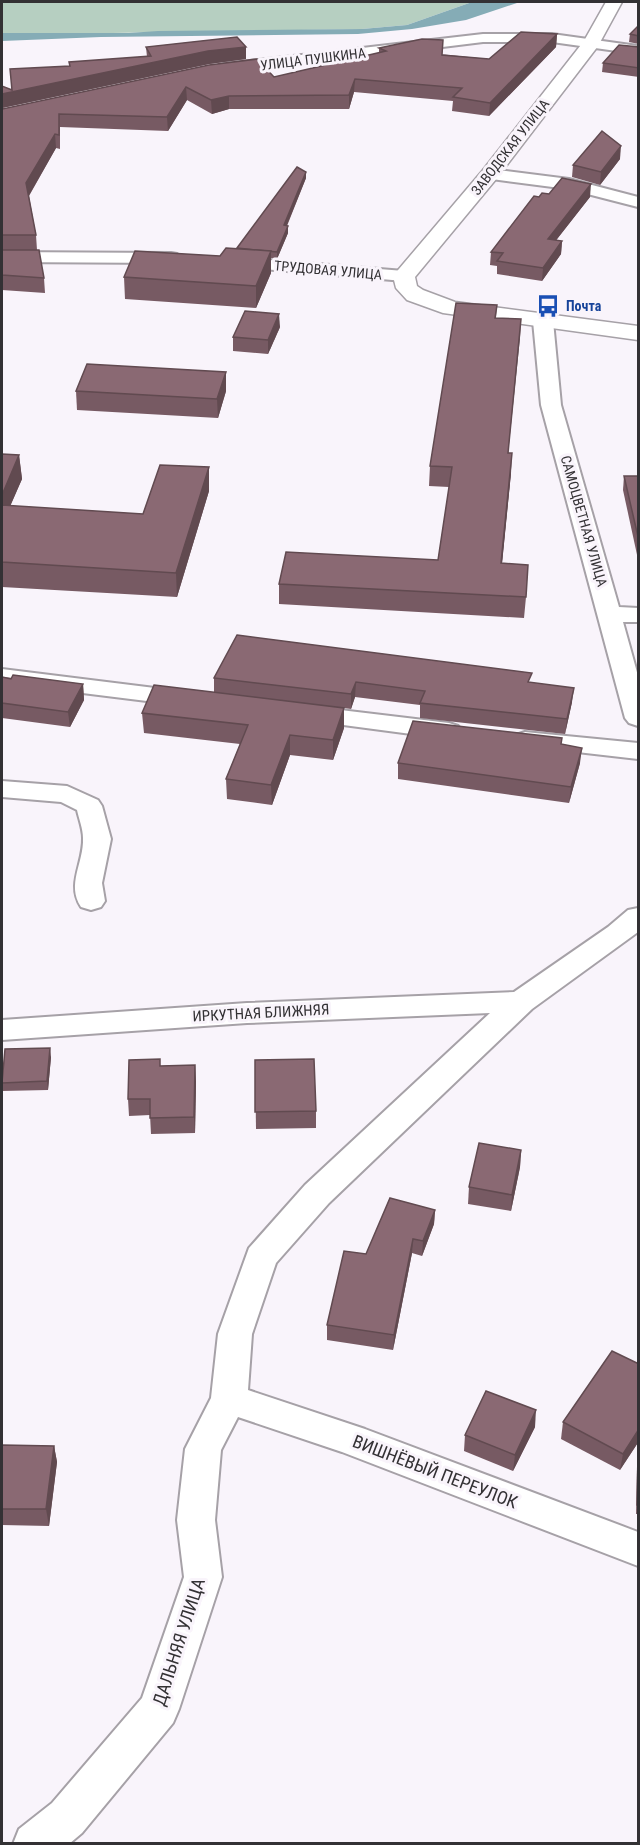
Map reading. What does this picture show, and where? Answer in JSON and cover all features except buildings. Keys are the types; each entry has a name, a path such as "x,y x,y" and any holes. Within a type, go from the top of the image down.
{"street":[{"name":"ЗАВОДСКАЯ УЛИЦА","path":"405,282 592,42 614,2"},
{"name":"УЛИЦА ПУШКИНА","path":"209,71 483,38 552,38 639,50"},
{"path":"490,174 569,184 639,202"},
{"path":"2,257 193,258"},
{"name":"ТРУДОВАЯ УЛИЦА","path":"216,261 405,282 415,295 451,308 639,333"},
{"name":"САМОЦВЕТНАЯ УЛИЦА","path":"543,321 551,405 639,718"},
{"path":"610,614 639,615"},
{"path":"2,676 213,702"},
{"path":"283,711 470,734"},
{"path":"505,738 639,751"},
{"path":"2,789 67,794 89,806 97,839 88,883 91,901"},
{"path":"229,1399 235,1334 261,1257 317,1194 521,1002 639,917"},
{"name":"ИРКУТНАЯ БЛИЖНЯЯ","path":"2,1030 247,1013 521,1002"},
{"name":"ВИШНЁВЫЙ ПЕРЕУЛОК","path":"229,1399 352,1440 639,1549"},
{"name":"ДАЛЬНЯЯ УЛИЦА","path":"34,1844 67,1818 159,1709 203,1577 196,1520 203,1449 229,1399"}],"green space":[{"path":"2,2 472,2 407,25 362,29 49,34 2,33"}],"water":[{"path":"472,2 520,2 466,20 412,29 358,34 101,37 2,41 2,33 362,29 407,25"}],"place":[{"name":"Почта","path":"548,306"}]}
